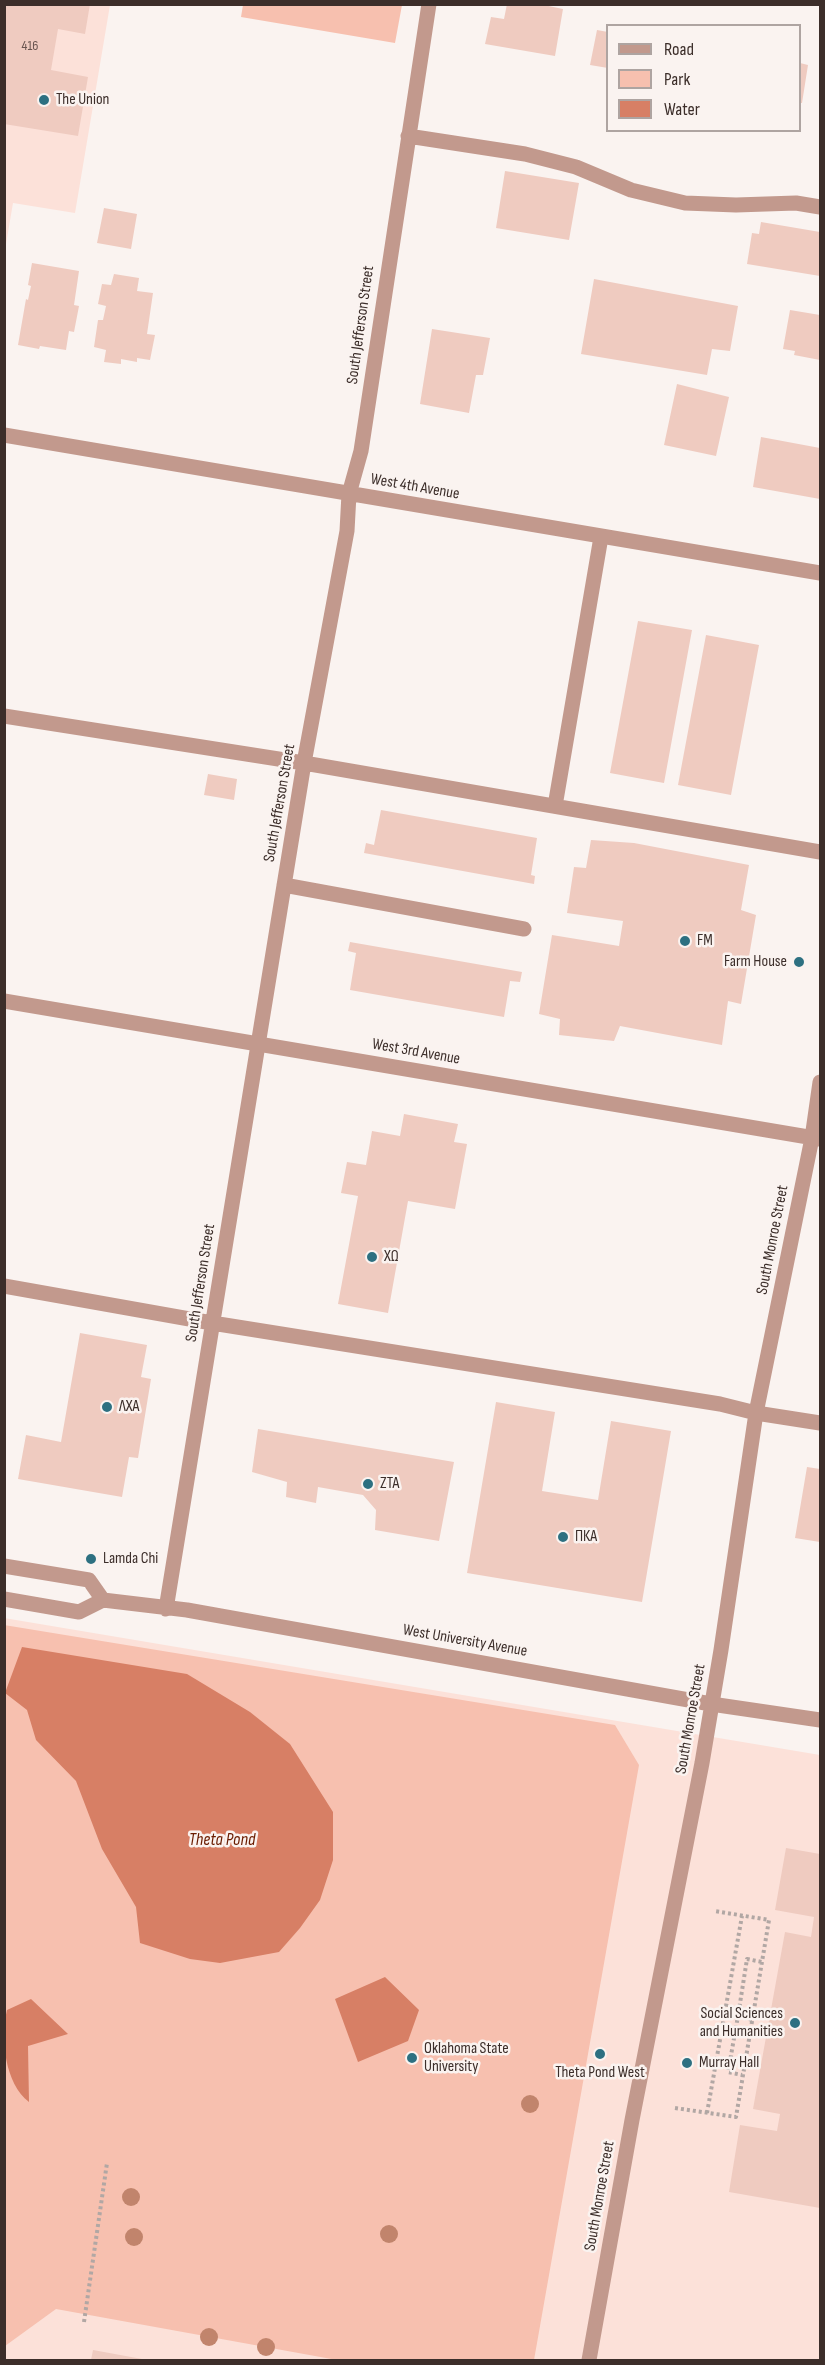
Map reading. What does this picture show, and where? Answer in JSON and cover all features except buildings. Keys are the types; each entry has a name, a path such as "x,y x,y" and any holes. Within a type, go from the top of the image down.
{"street":[{"name":"South Jefferson Street","path":"165,1609 304,763 347,531 349,494 361,451 429,4"},
{"path":"408,135 525,154 576,167 631,190 685,203 736,205 796,203 820,207"},
{"name":"West 4th Avenue","path":"4,435 820,573"},
{"path":"555,806 601,537"},
{"path":"4,716 304,763 820,852"},
{"path":"284,885 524,929"},
{"name":"West 3rd Avenue","path":"4,1001 816,1139"},
{"name":"South Monroe Street","path":"589,2361 632,2120 702,1762 756,1413 816,1139 820,1082"},
{"path":"4,1286 212,1323 720,1404 756,1413 820,1423"},
{"path":"4,1566 89,1580 103,1600 79,1612 4,1599"},
{"name":"West University Avenue","path":"103,1600 187,1610 711,1704 820,1720"}],"path":[{"path":"675,2108 736,2117 769,1920 715,1911"},
{"path":"706,2113 742,1916"},
{"path":"742,2075 728,2072 747,1959 762,1962"},
{"path":"724,2014 752,2020"},
{"path":"84,2322 107,2163"}],"shaded area":[{"path":"5,5 110,5 75,213 13,203 5,250"},
{"name":"Oklahoma State University","path":"4,1618 820,1755 820,2360 5,2360"}],"green space":[{"path":"243,4 402,5 395,43 241,17"},
{"name":"Oklahoma State University","path":"4,1625 615,1725 639,1765 534,2360 337,2360 56,2309 5,2346"}],"water":[{"name":"Theta Pond","path":"22,1647 187,1674 250,1712 290,1744 333,1812 333,1860 320,1900 279,1952 220,1963 190,1959 140,1943 136,1907 102,1849 76,1781 36,1740 27,1710 5,1693"},
{"path":"385,1977 419,2010 408,2041 358,2062 335,1999"},
{"path":"31,1999 68,2034 28,2046 29,2102 14,2084 6,2060 4,2034 7,2010"}],"place":[{"name":"The Union","path":"44,100"},
{"name":"FM","path":"685,941"},
{"name":"Farm House","path":"799,962"},
{"name":"XΩ","path":"372,1257"},
{"name":"ΛXA","path":"107,1407"},
{"name":"ΖΤΑ","path":"368,1484"},
{"name":"ΠΚΑ","path":"563,1537"},
{"name":"Lamda Chi","path":"91,1559"},
{"name":"Social Sciences and Humanities","path":"795,2023"},
{"name":"Theta Pond West","path":"600,2054"},
{"name":"Oklahoma State University","path":"412,2058"},
{"name":"Murray Hall","path":"687,2063"}]}
